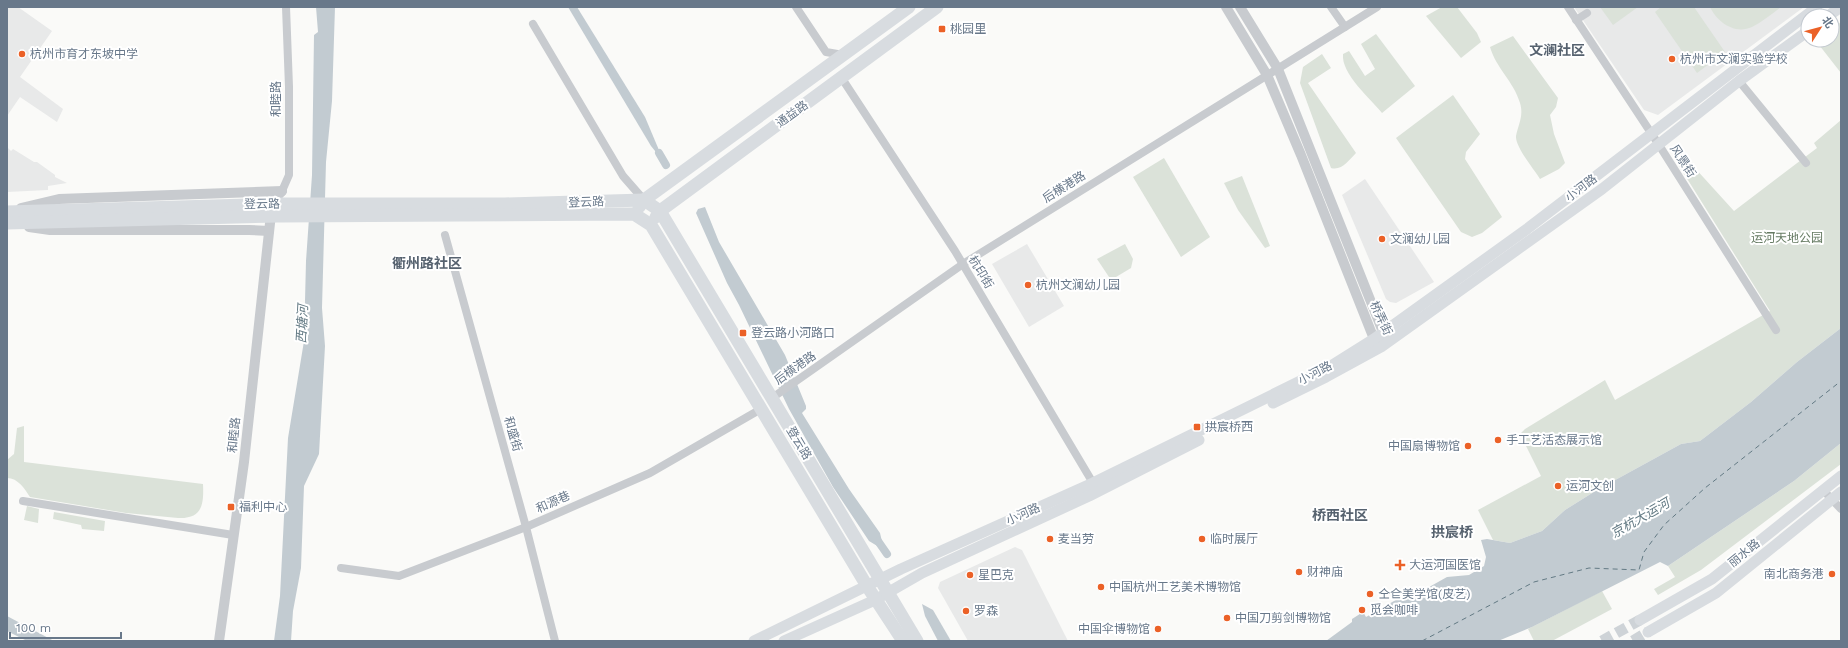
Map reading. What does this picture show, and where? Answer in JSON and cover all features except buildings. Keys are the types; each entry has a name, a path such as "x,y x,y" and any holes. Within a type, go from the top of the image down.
{"main road":[{"name":"通益路","path":"634,214 644,200 909,7"},
{"name":"通益路","path":"651,225 660,210 937,7"},
{"name":"小河路","path":"754,641 880,579 1093,484 1377,343 1383,332 1527,229 1652,135 1817,7"},
{"name":"小河路","path":"784,641 876,600 922,573 1151,465 1326,377 1535,238 1659,145 1738,81 1800,37"},
{"name":"登云路","path":"507,210 644,200 660,210 777,395 880,579 917,641"},
{"name":"登云路","path":"7,224 123,214 281,204 634,214 651,225 867,586 903,641"},
{"name":"登云路","path":"7,211 123,214"},
{"name":"丽水路","path":"1640,620 1712,579 1841,476"},
{"name":"丽水路","path":"1648,632 1716,593 1841,492"}],"street":[{"name":"和睦路","path":"219,641 244,462 273,201 282,190 289,175 289,87 286,7"},
{"path":"796,7 826,52 843,56"},
{"name":"桥弄街","path":"1226,7 1267,75 1377,343"},
{"name":"桥弄街","path":"1240,7 1278,69 1383,332"},
{"path":"1331,7 1345,27"},
{"name":"后横港路","path":"777,395 963,264 1377,7"},
{"name":"风景街","path":"1568,7 1659,145 1776,330"},
{"path":"1576,20 1587,13"},
{"path":"533,24 623,176 644,200"},
{"path":"820,72 826,52"},
{"name":"杭印街","path":"841,77 963,264 1093,484"},
{"path":"1738,81 1806,163"},
{"path":"7,211 59,199 282,190"},
{"path":"7,224 50,230 269,231"},
{"name":"和盛街","path":"445,235 526,527 555,641"},
{"name":"和源巷","path":"341,568 399,576 526,527 650,473 761,409"},
{"path":"1823,490 1841,509"},
{"path":"23,501 233,536"}],"shaded area":[{"name":"杭州市育才东坡中学","path":"7,7 18,7 52,31 20,77 63,109 57,122 20,97 7,116"},
{"name":"杭州市文澜实验学校","path":"1574,7 1804,7 1800,8 1800,10 1658,115 1644,110"},
{"path":"7,147 11,151 13,149 34,162 37,162 55,175 55,177 67,183 48,186 48,190 7,192"},
{"name":"文澜幼儿园","path":"1365,179 1434,282 1396,303 1390,302 1386,299 1342,195"},
{"name":"杭州文澜幼儿园","path":"1027,244 1064,306 1029,327 992,264"},
{"path":"1015,547 1022,550 1068,641 968,641 938,588 940,582"}],"green space":[{"path":"1442,7 1457,7 1477,33 1481,42 1461,58 1426,16"},
{"path":"1600,7 1638,7 1613,25"},
{"path":"1661,7 1694,7 1725,52 1697,73 1655,12"},
{"path":"1710,7 1781,7 1752,27 1739,29 1727,26 1717,18"},
{"path":"1841,22 1841,73 1821,48 1840,48"},
{"path":"1376,34 1415,86 1382,113 1351,78 1344,62 1343,54 1349,51 1365,76 1375,69 1361,44"},
{"path":"1513,36 1558,98 1556,107 1550,115 1554,134 1565,163 1559,169 1540,179 1525,158 1516,141 1521,116 1520,103 1514,88 1496,62 1490,47"},
{"path":"1322,54 1331,68 1308,83 1356,153 1345,164 1335,169 1331,168 1300,83 1303,67"},
{"path":"1453,95 1480,134 1466,152 1465,159 1502,217 1482,233 1472,237 1461,232 1396,138"},
{"name":"运河天地公园","path":"1841,120 1841,328 1797,362 1751,402 1700,441 1681,444 1597,490 1565,510 1542,531 1510,543 1493,540 1478,510 1541,476 1520,434 1525,429 1605,380 1615,400 1770,311 1676,161 1684,156 1734,211 1817,148 1814,143"},
{"path":"1164,158 1210,237 1181,257 1133,177"},
{"path":"1242,176 1270,246 1265,248 1238,210 1224,183"},
{"path":"1125,244 1133,259 1131,268 1111,280 1097,259"},
{"path":"24,426 24,462 203,484 203,498 200,509 192,516 178,518 126,513 30,497 18,482 11,478 7,478 7,460 14,454 17,428"},
{"path":"1841,443 1841,464 1701,570 1658,595 1654,589 1675,577 1668,566 1794,481"},
{"path":"27,506 39,509 38,523 24,520"},
{"path":"54,512 105,521 104,531 82,529 81,525 53,519"},
{"path":"1602,591 1612,609 1552,641 1534,641 1528,629"}],"water":[{"path":"316,7 335,7 332,101 326,162 322,308 325,346 319,454 304,486 301,568 293,611 291,641 274,641 280,596 288,438 304,341 306,261 312,175 314,35 318,32"},
{"path":"568,7 577,7 645,117 664,162 651,146"},
{"path":"705,207 719,242 785,355 806,406 806,409 802,413 849,489 880,533 884,550 869,541 833,487 789,409 727,283 696,213 698,209"},
{"name":"京杭大运河","path":"1841,328 1841,443 1794,481 1668,566 1660,562 1532,627 1498,641 1326,641 1352,622 1352,619 1363,612 1366,617 1415,589 1422,591 1447,577 1469,575 1484,566 1486,557 1481,540 1487,539 1510,543 1542,531 1565,510 1597,490 1681,444 1700,441 1751,402 1797,362"},
{"path":"922,604 933,610 951,641 938,641 925,616"},
{"path":"7,616 54,641 27,641 7,631"}],"waterway":[{"path":"659,153 666,165"},
{"path":"878,541 887,554"}],"ferry route":[{"path":"1422,641 1534,582 1589,568 1639,570 1644,552 1664,525 1705,488 1841,381"}],"tunnel":[{"path":"1602,641 1640,620"},
{"path":"1633,641 1648,632"}],"place":[{"name":"桃园里","path":"942,29"},
{"name":"杭州市育才东坡中学","path":"22,54"},
{"name":"杭州市文澜实验学校","path":"1672,59"},
{"name":"文澜幼儿园","path":"1382,239"},
{"name":"杭州文澜幼儿园","path":"1028,285"},
{"name":"登云路小河路口","path":"743,333"},
{"name":"拱宸桥西","path":"1197,427"},
{"name":"手工艺活态展示馆","path":"1498,440"},
{"name":"中国扇博物馆","path":"1468,446"},
{"name":"运河文创","path":"1558,486"},
{"name":"福利中心","path":"231,507"},
{"name":"麦当劳","path":"1050,539"},
{"name":"临时展厅","path":"1202,539"},
{"name":"大运河国医馆","path":"1400,565"},
{"name":"财神庙","path":"1299,572"},
{"name":"南北商务港","path":"1832,574"},
{"name":"星巴克","path":"970,575"},
{"name":"中国杭州工艺美术博物馆","path":"1101,587"},
{"name":"仝仺美学馆(皮艺)","path":"1370,594"},
{"name":"觅会咖啡","path":"1362,610"},
{"name":"罗森","path":"966,611"},
{"name":"中国刀剪剑博物馆","path":"1227,618"},
{"name":"中国伞博物馆","path":"1158,629"}],"district":[{"name":"文澜社区","path":"1557,50"},
{"name":"衢州路社区","path":"427,263"},
{"name":"桥西社区","path":"1340,515"},
{"name":"拱宸桥","path":"1452,532"}],"water label":[{"name":"西塘河","path":"302,324"}]}
